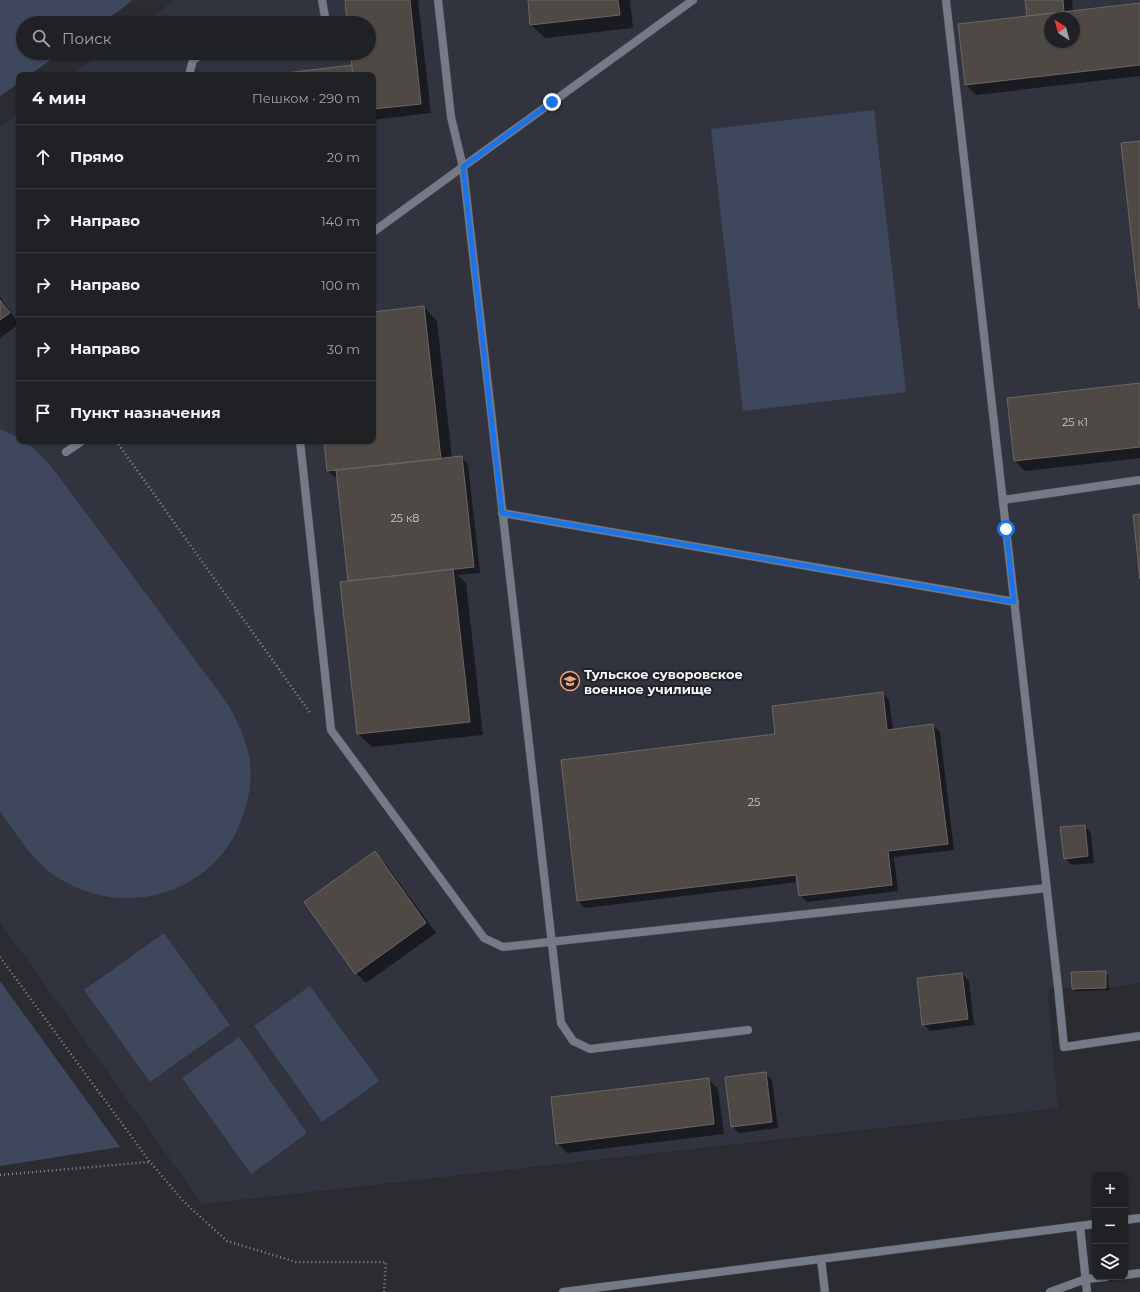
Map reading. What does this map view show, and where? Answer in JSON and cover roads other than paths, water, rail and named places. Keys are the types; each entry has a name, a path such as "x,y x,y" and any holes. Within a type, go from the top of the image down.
{"lane":[{"path":"322,0 325,16"},
{"path":"438,0 451,117 463,167 561,1023 573,1041 590,1049 748,1030"},
{"path":"376,230 693,0"},
{"path":"946,0 1064,1047 1140,1036"},
{"path":"191,72 194,60"},
{"path":"66,452 78,444"},
{"path":"300,444 331,730 484,938 503,947 1047,888"},
{"path":"1003,500 1140,480"},
{"path":"502,513 1014,602"},
{"path":"1128,1220 1140,1218"},
{"path":"563,1292 1092,1224"},
{"path":"1080,1226 1087,1292"},
{"path":"821,1259 825,1292"},
{"path":"1128,1275 1140,1273"},
{"path":"1050,1292 1086,1279 1092,1278"}],"place":[{"name":"Тульское суворовское военное училище","path":"570,681"}]}
